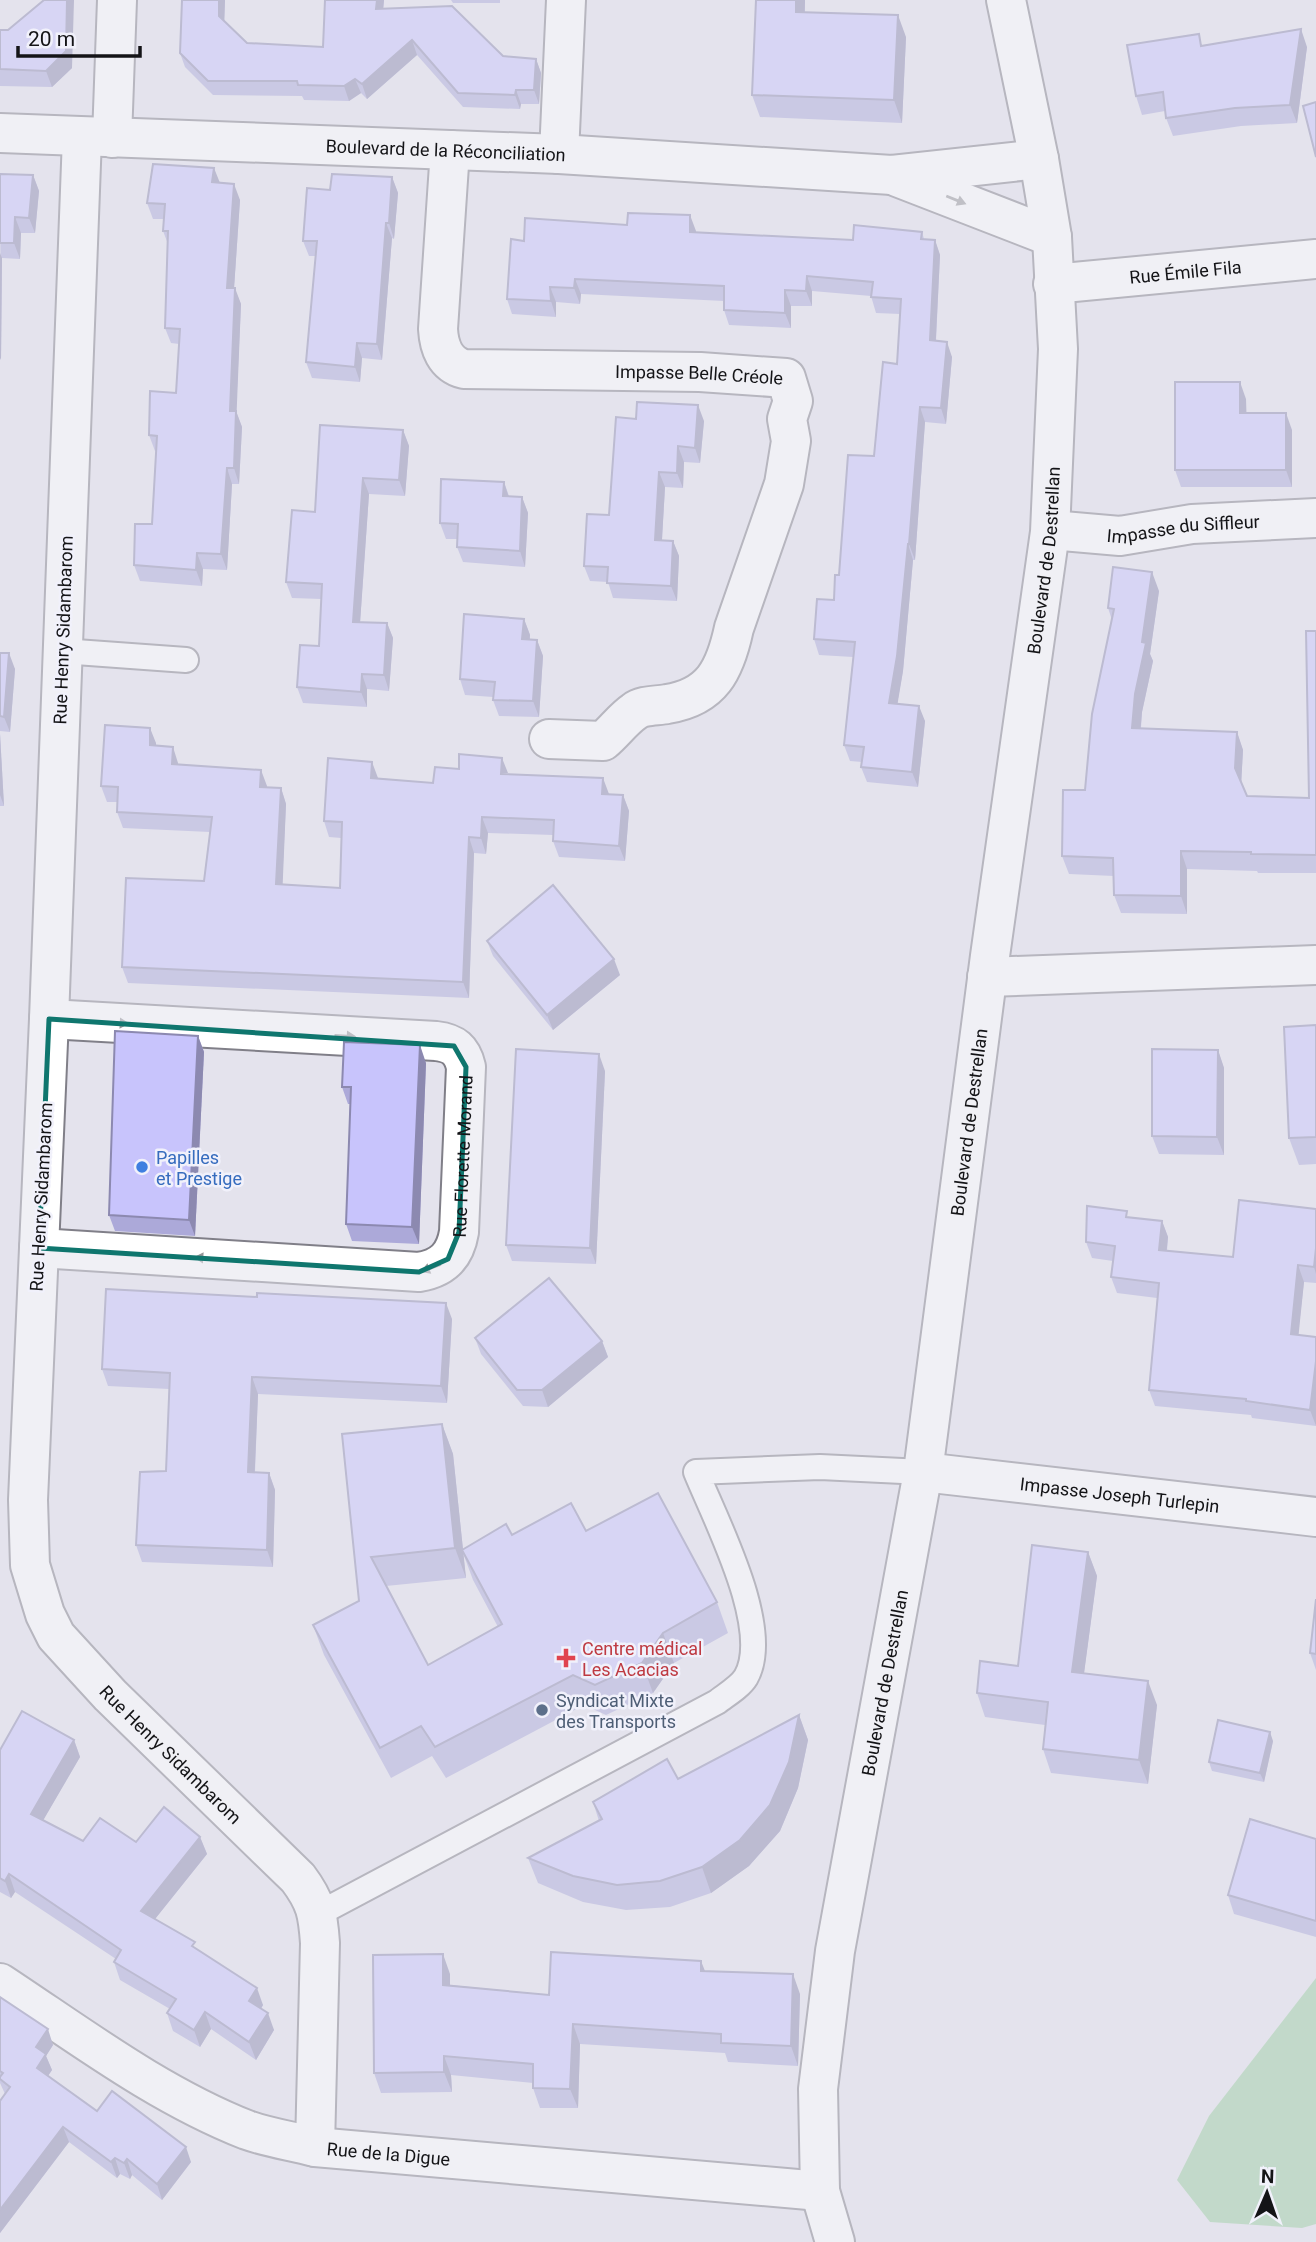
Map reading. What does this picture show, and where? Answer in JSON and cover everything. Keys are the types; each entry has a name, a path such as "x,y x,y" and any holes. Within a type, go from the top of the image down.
{"street":[{"name":"Rue Henry Sidambarom","path":"117,0 97,137 62,651 28,1534 30,1565 45,1614 56,1636 110,1695 298,1878 308,1892 318,1914 320,1943 314,2147"},
{"path":"559,154 566,0"},
{"name":"Boulevard de Destrellan","path":"835,2242 820,2191 818,2090 835,1951 923,1472 988,977 1051,530 1058,408 1052,237 1039,159 1006,0"},
{"name":"Boulevard de la Réconciliation","path":"0,132 559,154 892,175 1039,159"},
{"name":"Impasse Belle Créole","path":"450,150 438,329 443,353 452,364 464,369 700,372 786,378 793,401 788,419 791,441 784,484 734,628 730,647 710,684 689,700 636,709 603,741 549,739"},
{"name":"Boulevard de la Réconciliation","path":"892,175 1052,237"},
{"name":"Rue Émile Fila","path":"1053,284 1316,259"},
{"name":"Impasse du Siffleur","path":"1051,530 1119,536 1192,524 1316,518"},
{"path":"988,977 1316,965"},
{"name":"Rue Florette Morand","path":"39,1248 419,1272 440,1266 448,1259 455,1250 459,1231 466,1067 464,1058 454,1046 436,1041 49,1019"},
{"name":"Impasse Joseph Turlepin","path":"923,1472 1316,1517"},
{"name":"Rue de la Digue","path":"0,1983 140,2074 195,2106 249,2130 314,2147 820,2191"}],"lane":[{"path":"62,651 186,660"},
{"path":"318,1914 717,1702 745,1679 754,1657 753,1627 747,1598 696,1472 820,1466 923,1472"}],"highlighted area":[{"path":"49,1019 454,1046 466,1067 459,1232 448,1259 419,1272 39,1248"}],"green space":[{"path":"1316,1978 1316,2224 1302,2228 1210,2222 1177,2180 1209,2116"}],"building":[{"path":"44,0 67,0 66,51 46,71 0,69 0,30 8,30"},
{"path":"182,0 219,0 219,16 247,43 323,47 325,0 377,0 376,9 452,6 503,56 536,59 534,90 516,90 515,95 458,93 412,40 362,84 355,79 344,86 298,85 297,81 208,81 180,53"},
{"path":"756,0 796,0 796,12 898,15 894,100 752,95"},
{"path":"1301,29 1290,105 1235,108 1166,118 1163,92 1136,96 1127,45 1199,34 1201,46"},
{"path":"1316,102 1316,157 1303,106"},
{"path":"153,164 214,168 212,182 234,184 227,288 235,288 230,411 236,411 234,468 227,468 221,554 197,553 196,570 134,565 135,524 152,524 157,436 149,435 150,391 176,393 180,329 165,328 168,231 163,231 165,204 147,203"},
{"path":"0,174 33,175 29,218 15,217 14,243 0,243"},
{"path":"332,174 392,177 377,344 357,343 355,367 306,362 317,241 303,241 307,188 330,190"},
{"path":"628,213 690,215 690,232 853,240 854,225 922,232 921,239 935,240 930,340 947,342 941,408 920,407 909,544 889,703 919,706 912,772 861,767 864,747 844,745 855,642 814,639 817,599 834,600 835,575 839,575 848,455 874,456 883,362 897,364 901,299 871,297 873,282 807,276 806,291 785,290 785,313 724,310 724,286 575,279 574,288 550,287 551,301 507,299 511,239 524,241 525,218 627,225"},
{"path":"1175,382 1240,382 1240,413 1286,413 1286,470 1175,470"},
{"path":"637,402 698,405 695,448 678,446 677,473 659,472 655,540 673,541 671,586 607,583 608,567 584,566 587,514 609,515 616,417 636,419"},
{"path":"320,425 403,430 399,480 363,478 353,622 387,623 384,675 362,674 361,692 297,687 300,645 319,646 322,584 286,582 292,510 315,512"},
{"path":"441,479 504,482 503,496 522,497 520,551 457,547 458,524 440,523"},
{"path":"1113,567 1152,572 1142,642 1146,643 1135,694 1132,728 1237,732 1235,768 1247,796 1309,798 1306,631 1316,631 1316,855 1181,851 1181,896 1114,895 1113,858 1062,856 1063,790 1085,790 1092,714 1114,609 1108,608"},
{"path":"464,614 524,619 522,639 537,640 533,701 493,700 495,682 460,679"},
{"path":"0,653 9,653 4,717 0,716"},
{"path":"105,725 150,728 150,745 173,747 172,764 261,770 260,787 281,788 276,884 340,888 342,822 324,821 328,758 372,762 371,778 433,783 435,767 459,769 459,754 502,758 501,774 603,778 602,794 623,795 619,846 553,841 554,820 482,817 481,838 469,837 463,982 122,967 126,878 204,881 212,817 117,812 118,787 101,786"},
{"path":"553,885 614,959 547,1015 487,941"},
{"path":"1316,1025 1316,1137 1289,1138 1284,1027"},
{"path":"115,1031 198,1036 189,1220 109,1215"},
{"path":"344,1042 420,1045 412,1227 346,1224 351,1087 342,1087"},
{"path":"516,1049 599,1054 590,1248 506,1245"},
{"path":"1152,1049 1218,1050 1217,1137 1152,1136"},
{"path":"1239,1200 1316,1209 1314,1267 1298,1265 1291,1334 1316,1337 1310,1410 1246,1399 1149,1390 1159,1283 1111,1277 1115,1246 1086,1242 1087,1206 1127,1211 1126,1217 1162,1221 1159,1250 1233,1257"},
{"path":"549,1278 602,1341 542,1390 517,1390 475,1338"},
{"path":"106,1289 257,1297 257,1293 446,1303 441,1386 252,1377 248,1472 269,1473 267,1550 136,1545 140,1472 166,1471 170,1373 102,1369"},
{"path":"442,1424 455,1548 371,1557 428,1665 502,1624 462,1550 506,1524 512,1535 571,1503 586,1531 658,1493 717,1602 663,1633 642,1663 595,1685 573,1675 435,1747 421,1726 380,1748 313,1625 359,1601 342,1434"},
{"path":"1032,1545 1088,1552 1072,1672 1148,1681 1139,1760 1043,1749 1048,1702 977,1693 980,1661 1018,1666"},
{"path":"1316,1599 1316,1654 1310,1653"},
{"path":"22,1711 74,1740 31,1814 83,1841 100,1818 136,1842 164,1807 200,1837 141,1911 195,1942 192,1946 257,1988 249,2001 268,2013 249,2042 205,2012 194,2030 167,2013 176,1999 114,1962 121,1950 9,1874 5,1881 0,1878 0,1750"},
{"path":"799,1715 789,1762 770,1805 740,1840 702,1867 660,1881 617,1885 573,1876 528,1858 602,1819 593,1802 667,1759 678,1779"},
{"path":"1218,1720 1270,1732 1260,1773 1209,1762"},
{"path":"1250,1819 1316,1839 1316,1921 1228,1895"},
{"path":"551,1952 701,1961 701,1971 793,1974 791,2046 721,2043 721,2034 573,2024 570,2089 533,2088 533,2064 444,2056 444,2072 374,2073 373,1955 443,1954 443,1985 549,1995"},
{"path":"0,1997 48,2029 36,2047 46,2054 37,2068 97,2111 112,2091 186,2147 157,2184 127,2159 124,2163 115,2158 111,2162 63,2127 0,2210 0,2101 10,2087 0,2079 3,2073 0,2071"}],"place":[{"name":"Papilles et Prestige","path":"142,1167"},
{"name":"Centre médical Les Acacias","path":"566,1658"},
{"name":"Syndicat Mixte des Transports","path":"542,1710"}]}
